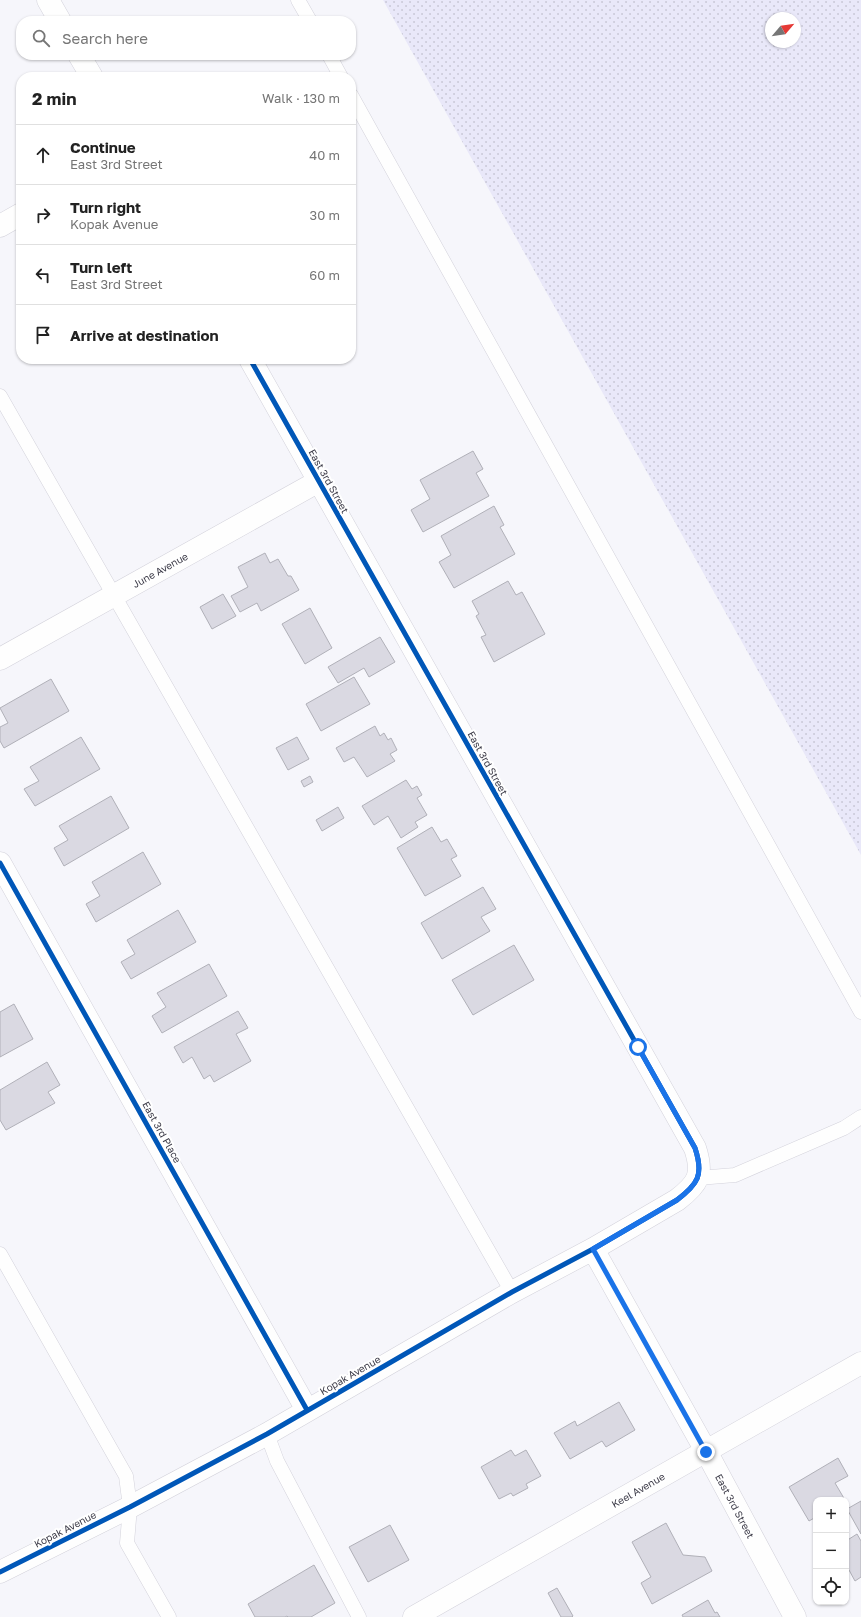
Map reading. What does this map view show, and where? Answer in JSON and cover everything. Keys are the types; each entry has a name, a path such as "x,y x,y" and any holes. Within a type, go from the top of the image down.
{"street":[{"path":"48,0 57,16"},
{"path":"82,60 89,72"},
{"path":"0,226 16,217"},
{"name":"East 3rd Street","path":"253,364 695,1148 700,1163 698,1178"},
{"name":"June Avenue","path":"0,659 319,481"},
{"name":"East 3rd Place","path":"0,863 307,1410"},
{"name":"Kopak Avenue","path":"0,1572 130,1507 267,1434 512,1292 593,1249 677,1200 689,1191 698,1178"},
{"name":"East 3rd Street","path":"593,1249 706,1452 795,1617"},
{"name":"Keel Avenue","path":"414,1617 861,1363"}],"lane":[{"path":"298,0 307,16"},
{"path":"332,60 338,72"},
{"path":"356,104 861,1012"},
{"path":"0,396 512,1292"},
{"path":"698,1178 734,1175 844,1128 861,1117"},
{"path":"0,1254 126,1476 130,1507 127,1543 169,1617"},
{"path":"267,1434 277,1461 359,1617"}],"shaded area":[{"path":"383,0 861,0 861,855"}],"building":[{"path":"473,451 483,469 476,473 489,496 423,532 411,510 430,499 420,480"},
{"path":"494,506 504,525 500,527 515,554 454,588 439,562 451,555 441,536"},
{"path":"265,553 270,563 278,559 288,576 291,576 299,590 261,611 257,603 240,612 231,596 248,587 238,567"},
{"path":"508,581 516,595 522,592 545,634 494,662 481,637 486,635 476,616 479,614 472,601"},
{"path":"223,594 236,616 212,629 200,607"},
{"path":"310,608 332,648 305,664 282,624"},
{"path":"380,637 395,662 369,677 364,668 338,683 328,667"},
{"path":"354,677 370,704 321,731 306,704"},
{"path":"51,679 69,711 4,748 0,741 0,727 8,723 0,708"},
{"path":"375,726 380,736 384,733 388,740 391,738 397,750 390,754 395,761 367,777 354,757 344,762 336,748"},
{"path":"81,737 100,769 35,806 24,789 39,781 30,767"},
{"path":"297,737 309,759 288,770 276,748"},
{"path":"310,776 313,782 304,787 301,781"},
{"path":"406,780 412,789 417,786 422,795 417,798 427,815 415,822 418,827 401,838 388,816 374,825 362,806"},
{"path":"111,796 129,828 64,866 54,848 68,840 59,826"},
{"path":"338,807 344,818 322,831 316,820"},
{"path":"432,827 441,842 447,839 457,856 451,859 461,876 425,896 397,848"},
{"path":"143,852 161,884 96,922 86,904 100,896 92,882"},
{"path":"483,887 496,909 481,917 490,931 442,959 421,923"},
{"path":"178,910 196,942 131,979 121,962 135,954 127,940"},
{"path":"514,945 534,980 473,1015 452,980"},
{"path":"209,964 227,996 162,1033 152,1016 166,1007 157,993"},
{"path":"14,1004 33,1039 0,1057 0,1012"},
{"path":"238,1011 248,1028 236,1034 251,1061 214,1082 210,1075 204,1079 192,1057 183,1063 174,1047"},
{"path":"47,1062 60,1085 48,1092 55,1103 6,1130 0,1120 0,1090"},
{"path":"619,1402 635,1430 606,1447 602,1441 570,1459 554,1433 575,1421 577,1426"},
{"path":"511,1450 515,1456 526,1450 541,1476 526,1484 528,1488 513,1496 511,1493 499,1499 481,1467"},
{"path":"838,1458 848,1476 835,1483 843,1497 813,1497 813,1519 809,1521 789,1487"},
{"path":"861,1501 861,1534 849,1513 849,1508"},
{"path":"666,1523 683,1555 705,1557 712,1571 652,1604 641,1583 651,1577 632,1542"},
{"path":"390,1525 409,1560 368,1582 349,1547"},
{"path":"857,1534 861,1541 861,1577 855,1581 849,1570 849,1539"},
{"path":"314,1565 335,1603 311,1617 255,1617 248,1604"},
{"path":"557,1588 573,1616 572,1617 561,1617 548,1593"},
{"path":"708,1600 715,1613 717,1612 720,1617 683,1617 682,1615"}],"cycle path":[{"path":"0,1572 130,1507 267,1434 512,1292 593,1249 677,1200 694,1184 699,1172 698,1157 695,1148 253,364"},
{"path":"0,863 307,1410"}],"route":[{"path":"638,1047 695,1148 700,1163 698,1178 689,1191 677,1200 593,1249 706,1452"}]}
